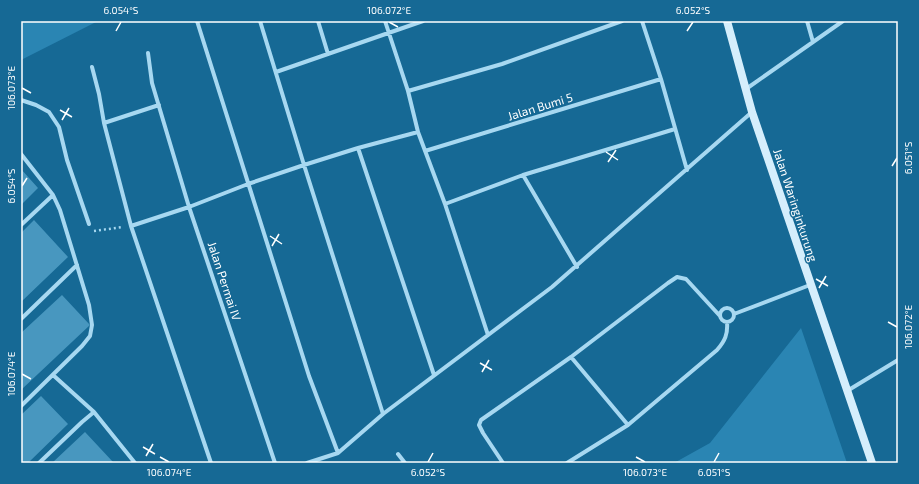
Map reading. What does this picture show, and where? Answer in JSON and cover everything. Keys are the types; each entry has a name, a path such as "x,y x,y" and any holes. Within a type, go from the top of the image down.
{"street":[{"path":"197,21 309,376 338,453"},
{"path":"260,21 383,414"},
{"path":"318,21 328,54"},
{"path":"385,21 408,91 418,132 445,204 488,335"},
{"path":"276,72 423,21"},
{"path":"408,91 502,64 622,21"},
{"path":"642,21 661,79 686,170"},
{"name":"Jalan Waringinkurung","path":"728,21 752,112 872,463"},
{"path":"808,21 813,42"},
{"path":"746,89 843,21"},
{"name":"Jalan Permai IV","path":"148,53 152,83 189,207 275,463"},
{"path":"92,67 104,123 131,226 211,463"},
{"name":"Jalan Bumi 5","path":"425,151 661,79"},
{"path":"21,100 36,105 49,112 59,127 67,160 89,224"},
{"path":"104,123 159,105"},
{"path":"307,463 338,453 383,414 552,287 752,112"},
{"path":"445,204 523,174 675,130"},
{"path":"131,226 189,207 248,184 304,165 358,148 418,132"},
{"path":"358,148 434,375"},
{"path":"21,154 53,195 60,210 89,305 92,325 90,336 82,346 21,406"},
{"path":"523,174 576,267"},
{"path":"21,225 53,195"},
{"path":"21,319 77,265"},
{"path":"503,463 483,433 479,425 481,420 571,356 677,277 686,279 722,320 727,322"},
{"path":"734,314 810,285"},
{"path":"720,316 722,311 728,308 731,309 734,314"},
{"path":"727,322 732,320 734,314"},
{"path":"567,463 628,425 717,350 725,341 728,332 727,322"},
{"path":"571,356 628,425"},
{"path":"847,391 898,360"},
{"path":"53,375 94,412 134,463"},
{"path":"39,463 94,412"},
{"path":"398,454 405,463"}],"path":[{"path":"89,224 92,232 131,226"}],"shaded area":[{"path":"21,21 98,21 21,60"},
{"path":"801,328 847,463 674,463 710,443"}],"building":[{"path":"21,169 38,188 21,205"},
{"path":"34,220 68,257 21,302 21,233"},
{"path":"62,295 90,325 21,390 21,333"},
{"path":"41,396 68,424 28,463 21,463 21,415"},
{"path":"85,432 113,462 112,463 52,463"}]}
